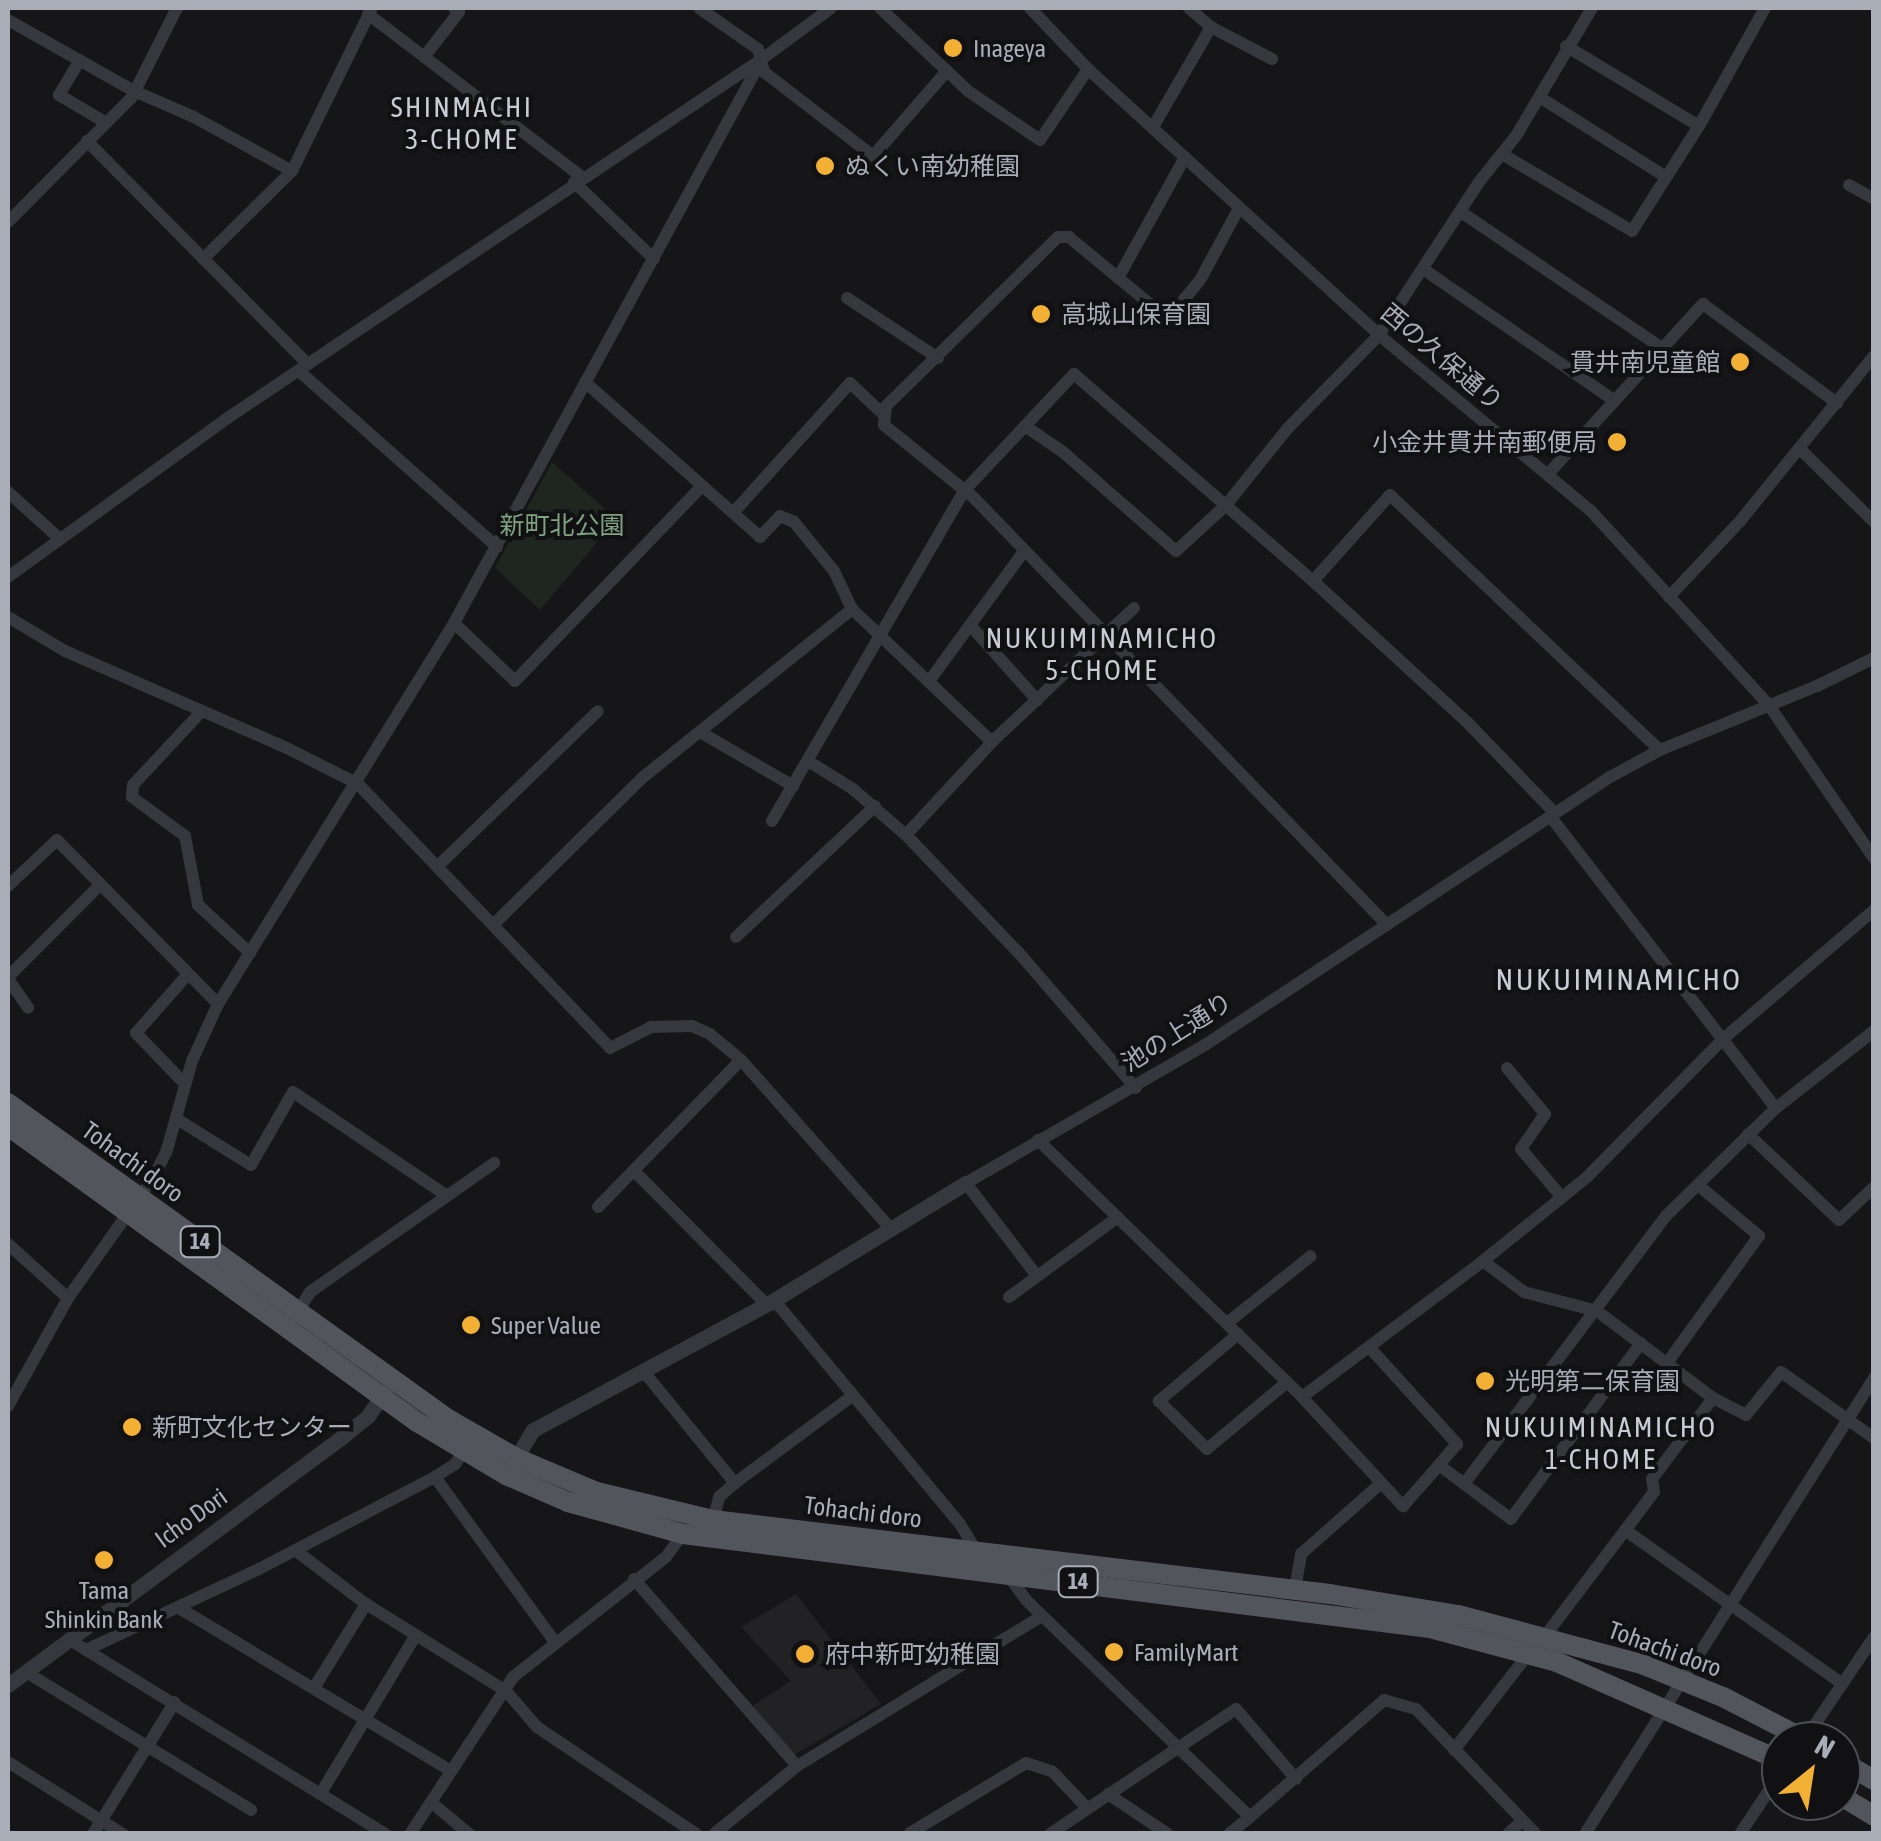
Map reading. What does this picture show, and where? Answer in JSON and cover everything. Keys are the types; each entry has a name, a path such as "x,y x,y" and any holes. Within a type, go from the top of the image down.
{"main road":[{"name":"Tohachi doro","path":"8,1103 381,1397 464,1451 568,1502 683,1534 1430,1628 1530,1653 1667,1708 1761,1752"},
{"name":"Tohachi doro","path":"8,1126 298,1313 448,1419 516,1458 597,1492 714,1520 1425,1608 1546,1636 1686,1680 1768,1721"}],"street":[{"path":"20,8 10,22 134,91 192,116 292,171"},
{"path":"8,222 134,91 177,8"},
{"path":"424,57 459,12 454,8"},
{"path":"699,8 758,49 764,72 872,156 947,72"},
{"path":"8,577 304,368 762,59 831,8"},
{"path":"880,8 968,91 1040,140 1088,69"},
{"name":"西の久保通り","path":"1030,8 1088,69 1379,335 1591,511 1768,704 1874,858"},
{"path":"1189,8 1211,28 1272,59"},
{"path":"1025,426 1063,452 1169,550 1176,551 1226,505 1287,429 1379,335 1541,98 1548,77 1592,8"},
{"path":"1502,154 1632,231 1700,126 1765,8"},
{"path":"203,258 292,171 370,11 578,180 654,259"},
{"path":"1153,127 1211,28"},
{"path":"1566,46 1700,126"},
{"path":"8,1406 68,1298 135,1205 166,1153 185,1084 218,1004 358,784 454,623 762,59"},
{"path":"80,60 59,95 106,122"},
{"path":"1541,98 1666,177"},
{"path":"87,141 203,258 304,368 497,547"},
{"path":"1118,278 1186,158"},
{"path":"1849,185 1874,199"},
{"path":"882,413 1031,258 1058,237 1069,237 1168,318 1200,280 1239,208"},
{"path":"1461,212 1663,349"},
{"path":"1423,268 1615,400"},
{"path":"847,298 938,358"},
{"path":"1549,473 1704,304 1837,403"},
{"path":"1669,596 1708,558 1874,356"},
{"path":"772,821 964,491 1074,374 1313,581 1466,722 1552,815 1776,1108"},
{"path":"584,382 760,537 780,516 794,522 834,571 852,609 992,742"},
{"path":"733,513 850,383 882,413 884,425 964,491 1388,925"},
{"path":"1800,449 1874,522"},
{"path":"454,623 515,681 702,486"},
{"path":"8,492 60,539"},
{"path":"1313,581 1390,495 1660,750"},
{"path":"930,680 1024,551"},
{"path":"906,836 992,742 1134,608"},
{"path":"494,924 642,778 852,609"},
{"path":"8,617 65,651 358,784 610,1048 651,1028 692,1026 710,1034 741,1060 892,1230"},
{"path":"970,625 1037,700"},
{"name":"池の上通り","path":"516,1458 533,1430 770,1302 1038,1140 1136,1088 1552,815 1660,750 1874,658"},
{"path":"439,865 598,711"},
{"path":"201,712 133,784 132,797 185,836 198,904 250,952"},
{"path":"700,732 793,786"},
{"path":"808,761 876,806 1018,952 1136,1088"},
{"path":"736,938 876,806"},
{"path":"8,886 57,840 218,1004"},
{"path":"28,1008 8,978 100,886"},
{"path":"1302,1397 1586,1178 1723,1039 1874,910"},
{"path":"185,1084 136,1033 188,974"},
{"path":"1464,1484 1667,1215 1776,1108 1874,1031"},
{"path":"598,1207 741,1060"},
{"path":"1507,1068 1545,1114 1522,1148 1560,1195"},
{"path":"178,1119 251,1164 293,1092 448,1196"},
{"path":"1748,1134 1840,1220 1874,1187"},
{"path":"1038,1140 1302,1397 1402,1506 1457,1444 1370,1348"},
{"path":"298,1313 310,1292 494,1164"},
{"path":"635,1172 770,1302 960,1524 974,1550 1007,1574 1042,1616 1250,1817"},
{"path":"966,1183 1037,1276"},
{"path":"1667,1363 1759,1236 1698,1184"},
{"path":"1009,1297 1118,1217"},
{"path":"8,1244 68,1298"},
{"path":"1227,1323 1311,1256"},
{"path":"1483,1261 1524,1292 1596,1311 1713,1398 1746,1414 1781,1372 1874,1438"},
{"path":"1238,1334 1160,1401 1207,1450 1287,1382"},
{"path":"1439,1465 1510,1520 1641,1343"},
{"path":"644,1372 735,1482"},
{"path":"1585,1834 1874,1378"},
{"name":"Icho Dori","path":"8,1685 347,1433 393,1379"},
{"path":"714,1520 719,1498 735,1482 852,1396"},
{"path":"1546,1636 1654,1492 1652,1479 1713,1398"},
{"path":"86,1650 295,1550 455,1464 464,1451"},
{"path":"434,1476 555,1642"},
{"path":"1295,1590 1301,1554 1380,1484"},
{"path":"1625,1530 1840,1682"},
{"path":"410,1834 513,1677 666,1557 683,1534"},
{"path":"295,1550 366,1604 506,1691 537,1728 696,1834"},
{"path":"634,1579 797,1766"},
{"path":"314,1688 366,1604"},
{"path":"180,1608 450,1770"},
{"path":"714,1834 797,1766 1042,1616"},
{"path":"321,1793 416,1636"},
{"path":"1817,1721 1874,1637"},
{"path":"70,1640 385,1834"},
{"path":"1454,1750 1530,1653"},
{"path":"26,1672 251,1810"},
{"path":"1229,1834 1384,1700 1416,1709 1536,1834"},
{"path":"93,1834 175,1702"},
{"path":"1050,1834 1236,1709 1296,1779"},
{"path":"910,1832 1026,1763 1052,1772 1087,1808"},
{"path":"9,1765 123,1834"},
{"path":"1108,1794 1168,1834"},
{"path":"430,1802 469,1834"},
{"path":"1740,1834 1761,1802"},
{"path":"1508,1834 1522,1821"}],"shaded area":[{"name":"府中新町幼稚園","path":"796,1594 881,1704 792,1756 751,1707 791,1681 741,1627"}],"green space":[{"name":"新町北公園","path":"552,462 617,519 540,610 495,568"}],"place":[{"name":"Inageya","path":"953,48"},
{"name":"ぬくい南幼稚園","path":"825,166"},
{"name":"高城山保育園","path":"1041,314"},
{"name":"貫井南児童館","path":"1740,362"},
{"name":"小金井貫井南郵便局","path":"1617,442"},
{"name":"Super Value","path":"471,1325"},
{"name":"光明第二保育園","path":"1485,1381"},
{"name":"新町文化センター","path":"132,1427"},
{"name":"Tama Shinkin Bank","path":"104,1560"},
{"name":"FamilyMart","path":"1114,1652"},
{"name":"府中新町幼稚園","path":"805,1654"}],"district":[{"name":"SHINMACHI 3-CHOME","path":"462,123"},
{"name":"NUKUIMINAMICHO 5-CHOME","path":"1102,654"},
{"name":"NUKUIMINAMICHO","path":"1619,979"},
{"name":"NUKUIMINAMICHO 1-CHOME","path":"1601,1443"}]}
